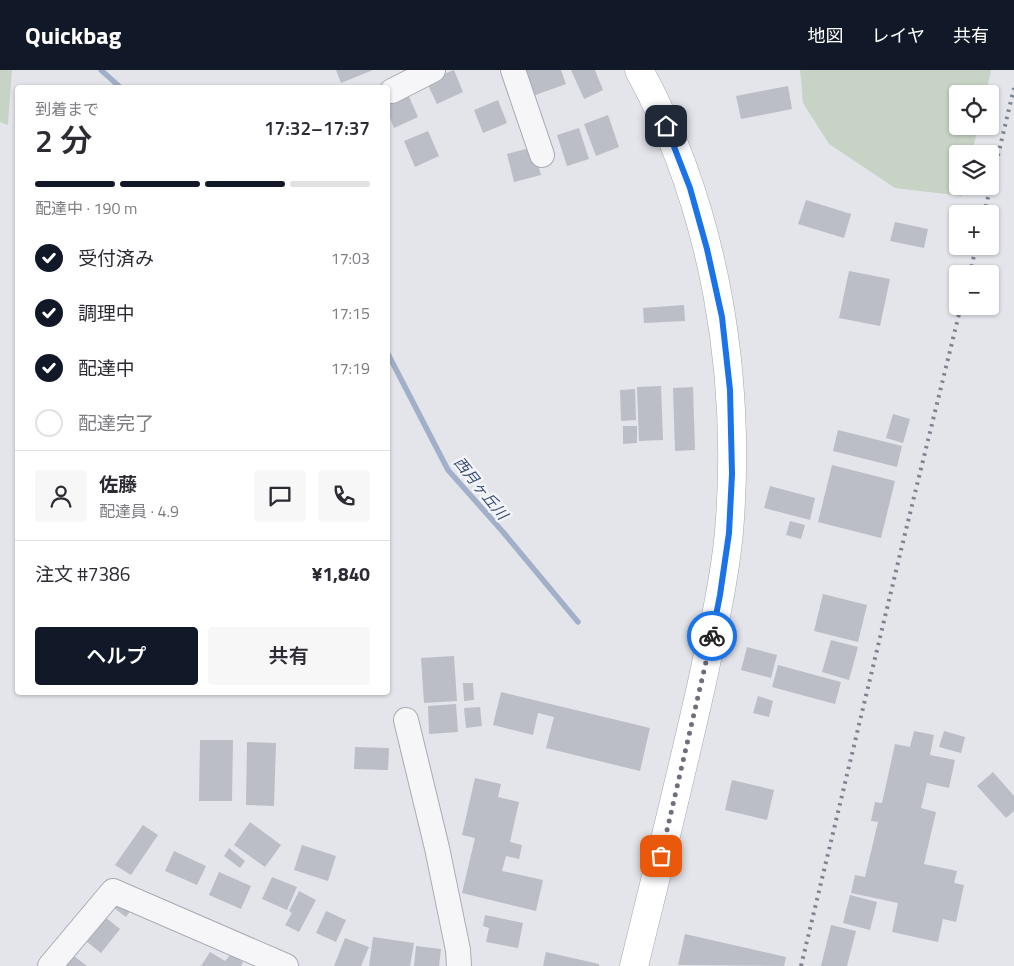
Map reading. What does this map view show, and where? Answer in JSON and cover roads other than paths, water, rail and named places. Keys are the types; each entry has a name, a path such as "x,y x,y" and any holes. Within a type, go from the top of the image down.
{"main road":[{"path":"634,966 696,709 720,595 729,533 732,474 730,390 722,317 707,249 690,188 651,92 639,70"}],"street":[{"path":"392,91 433,70"},
{"path":"513,70 542,154"},
{"path":"406,720 437,848 458,950 459,966"},
{"path":"50,966 113,891 286,966"}],"waterway":[{"name":"西月ヶ丘川","path":"101,70 118,85"},
{"name":"西月ヶ丘川","path":"390,358 448,470 578,622"}],"railway":[{"path":"986,205 1014,88"},
{"path":"972,265 974,255"},
{"path":"801,966 959,315"}]}
